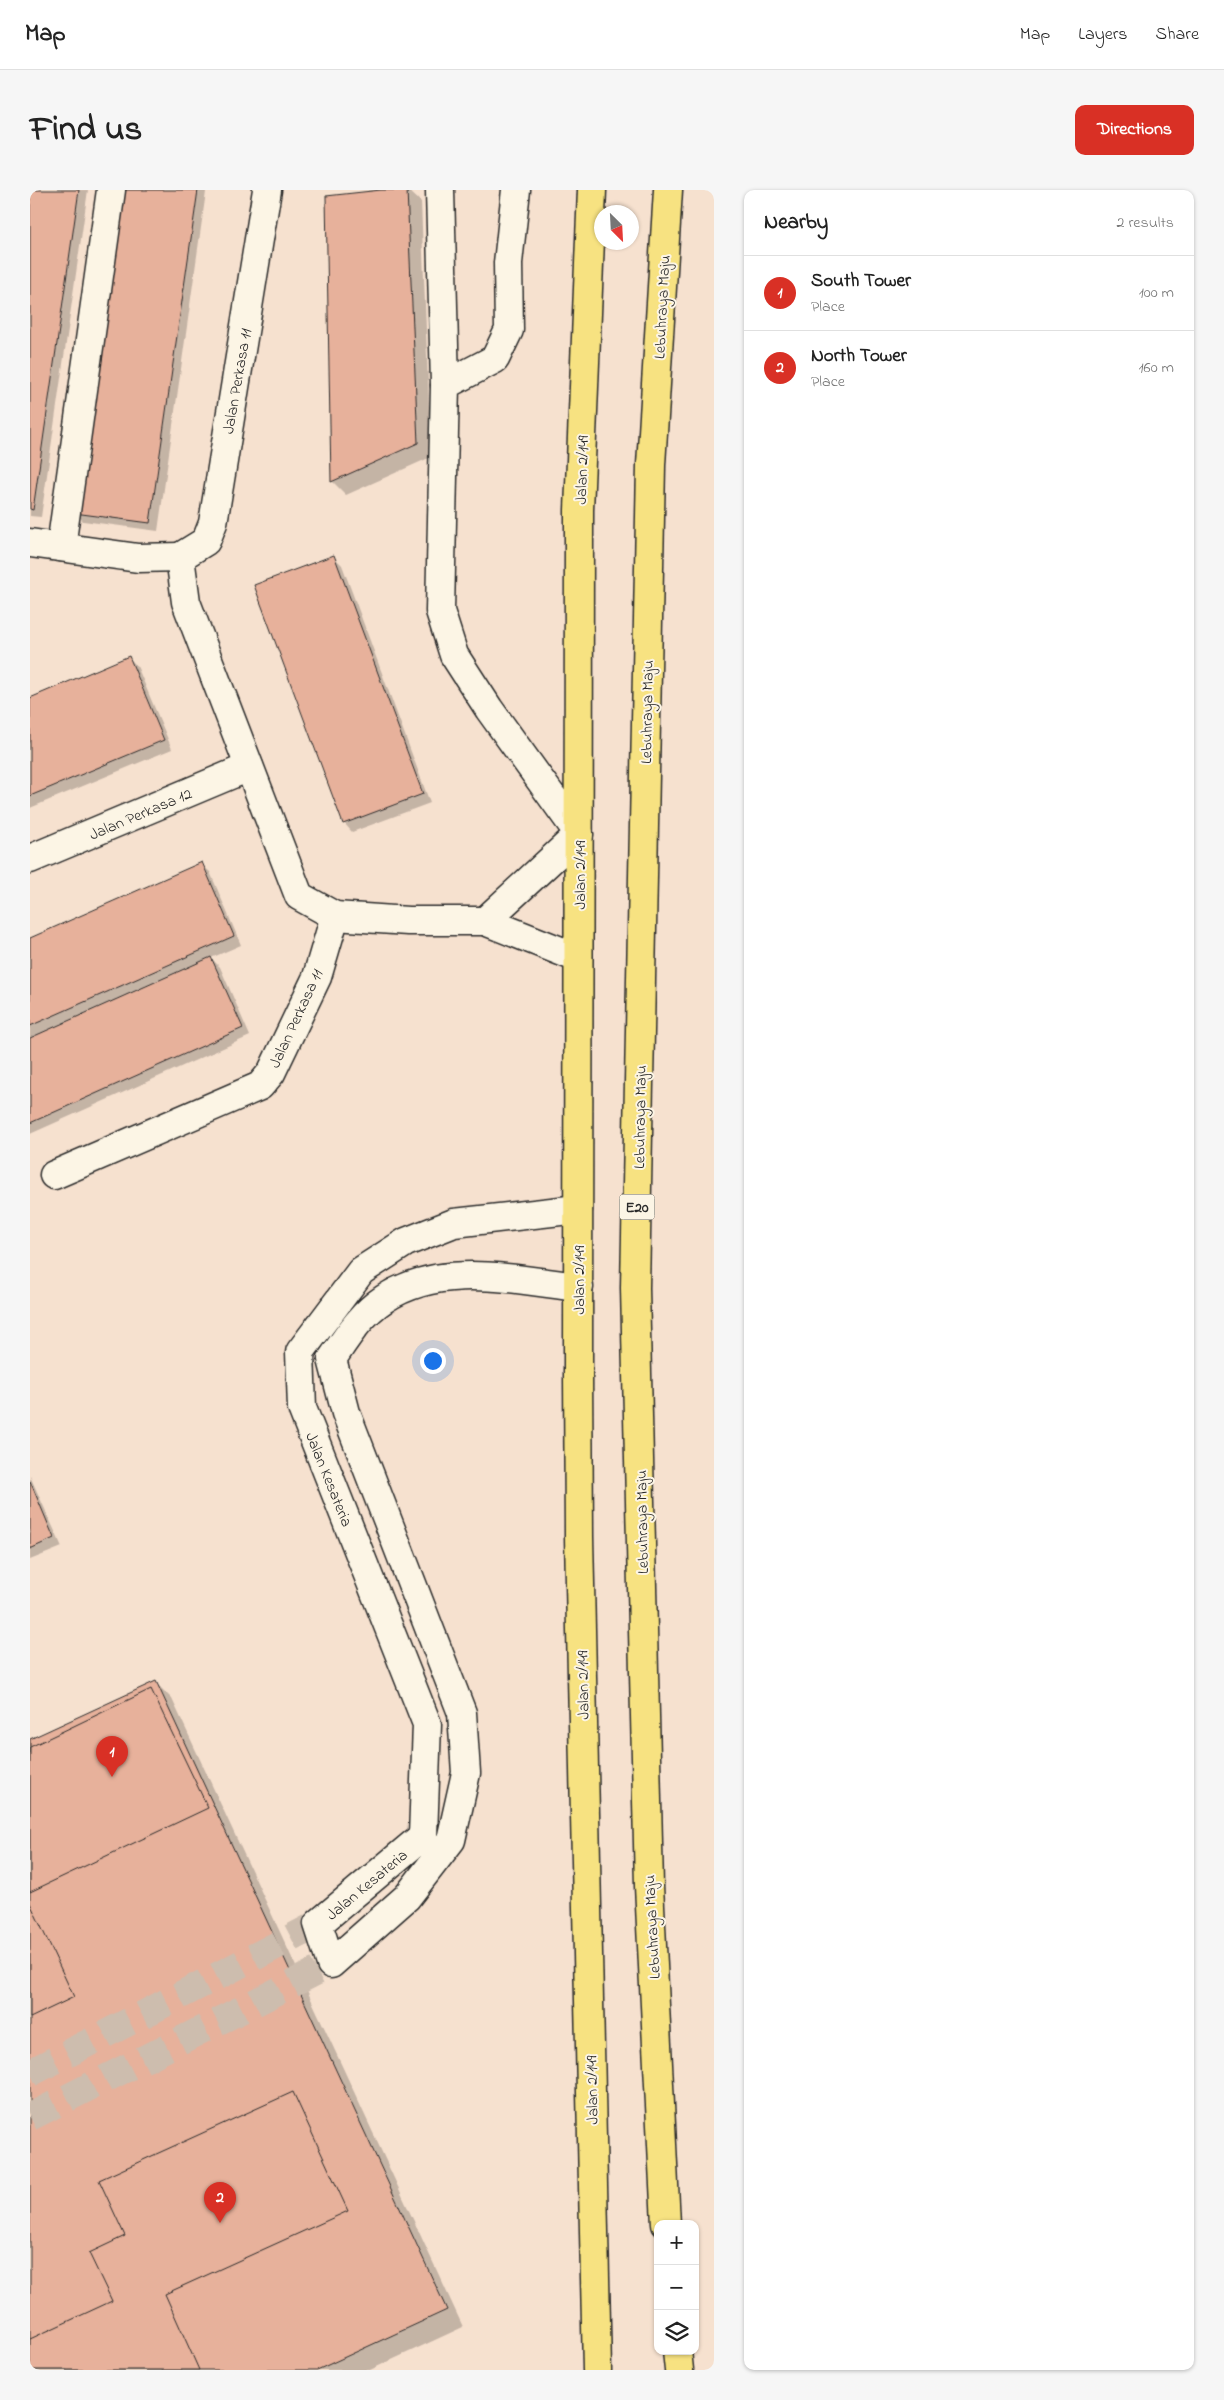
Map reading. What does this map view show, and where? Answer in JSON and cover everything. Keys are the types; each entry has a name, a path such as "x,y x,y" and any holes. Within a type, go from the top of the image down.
{"main road":[{"name":"Jalan 2/149","path":"592,190 579,510 578,1209 579,1537 597,2370"},
{"name":"Lebuhraya Maju","path":"666,2220 649,1886 635,1288 651,465 668,190"},
{"path":"677,2355 679,2370"}],"street":[{"path":"61,547 111,190"},
{"name":"Jalan Perkasa 11","path":"180,557 206,541 213,523 267,190"},
{"path":"440,190 445,385 440,611 454,655 489,709 578,834 485,921"},
{"path":"445,385 495,359 509,330 508,263 516,190"},
{"path":"30,543 138,558 180,557 186,602 299,896 335,916 408,921 485,921 578,958"},
{"name":"Jalan Perkasa 12","path":"30,860 249,768"},
{"name":"Jalan Perkasa 11","path":"54,1176 260,1086 271,1073 317,977 335,916"},
{"name":"Jalan Kesateria","path":"578,1209 454,1223 406,1242 361,1271 300,1352 302,1408 427,1724 423,1836 318,1924 331,1964 407,1897 451,1840 466,1774 462,1714 346,1413 332,1360 356,1324 384,1299 424,1281 471,1276 579,1287"}],"building":[{"path":"30,190 79,190 33,510 30,509"},
{"path":"120,190 198,190 150,523 74,513"},
{"path":"381,190 407,190 418,443 331,482 326,196"},
{"path":"334,555 423,794 343,824 254,585"},
{"path":"129,656 164,740 30,796 30,698"},
{"path":"202,862 234,936 30,1026 30,938"},
{"path":"211,957 243,1028 30,1123 30,1038"},
{"path":"30,1481 54,1538 30,1549"},
{"path":"156,1681 447,2310 317,2370 30,2370 30,1739"},
{"path":"151,1689 208,1808 30,1892 30,1747"},
{"path":"30,1903 74,1997 30,2018"},
{"path":"293,2092 348,2211 165,2294 199,2370 30,2370 30,2339 112,2301 89,2253 125,2236 99,2180"}],"tunnel":[{"path":"30,2073 318,1924"},
{"path":"30,2117 331,1964"}],"place":[{"name":"South Tower","path":"112,1777"},
{"name":"North Tower","path":"220,2223"}]}
